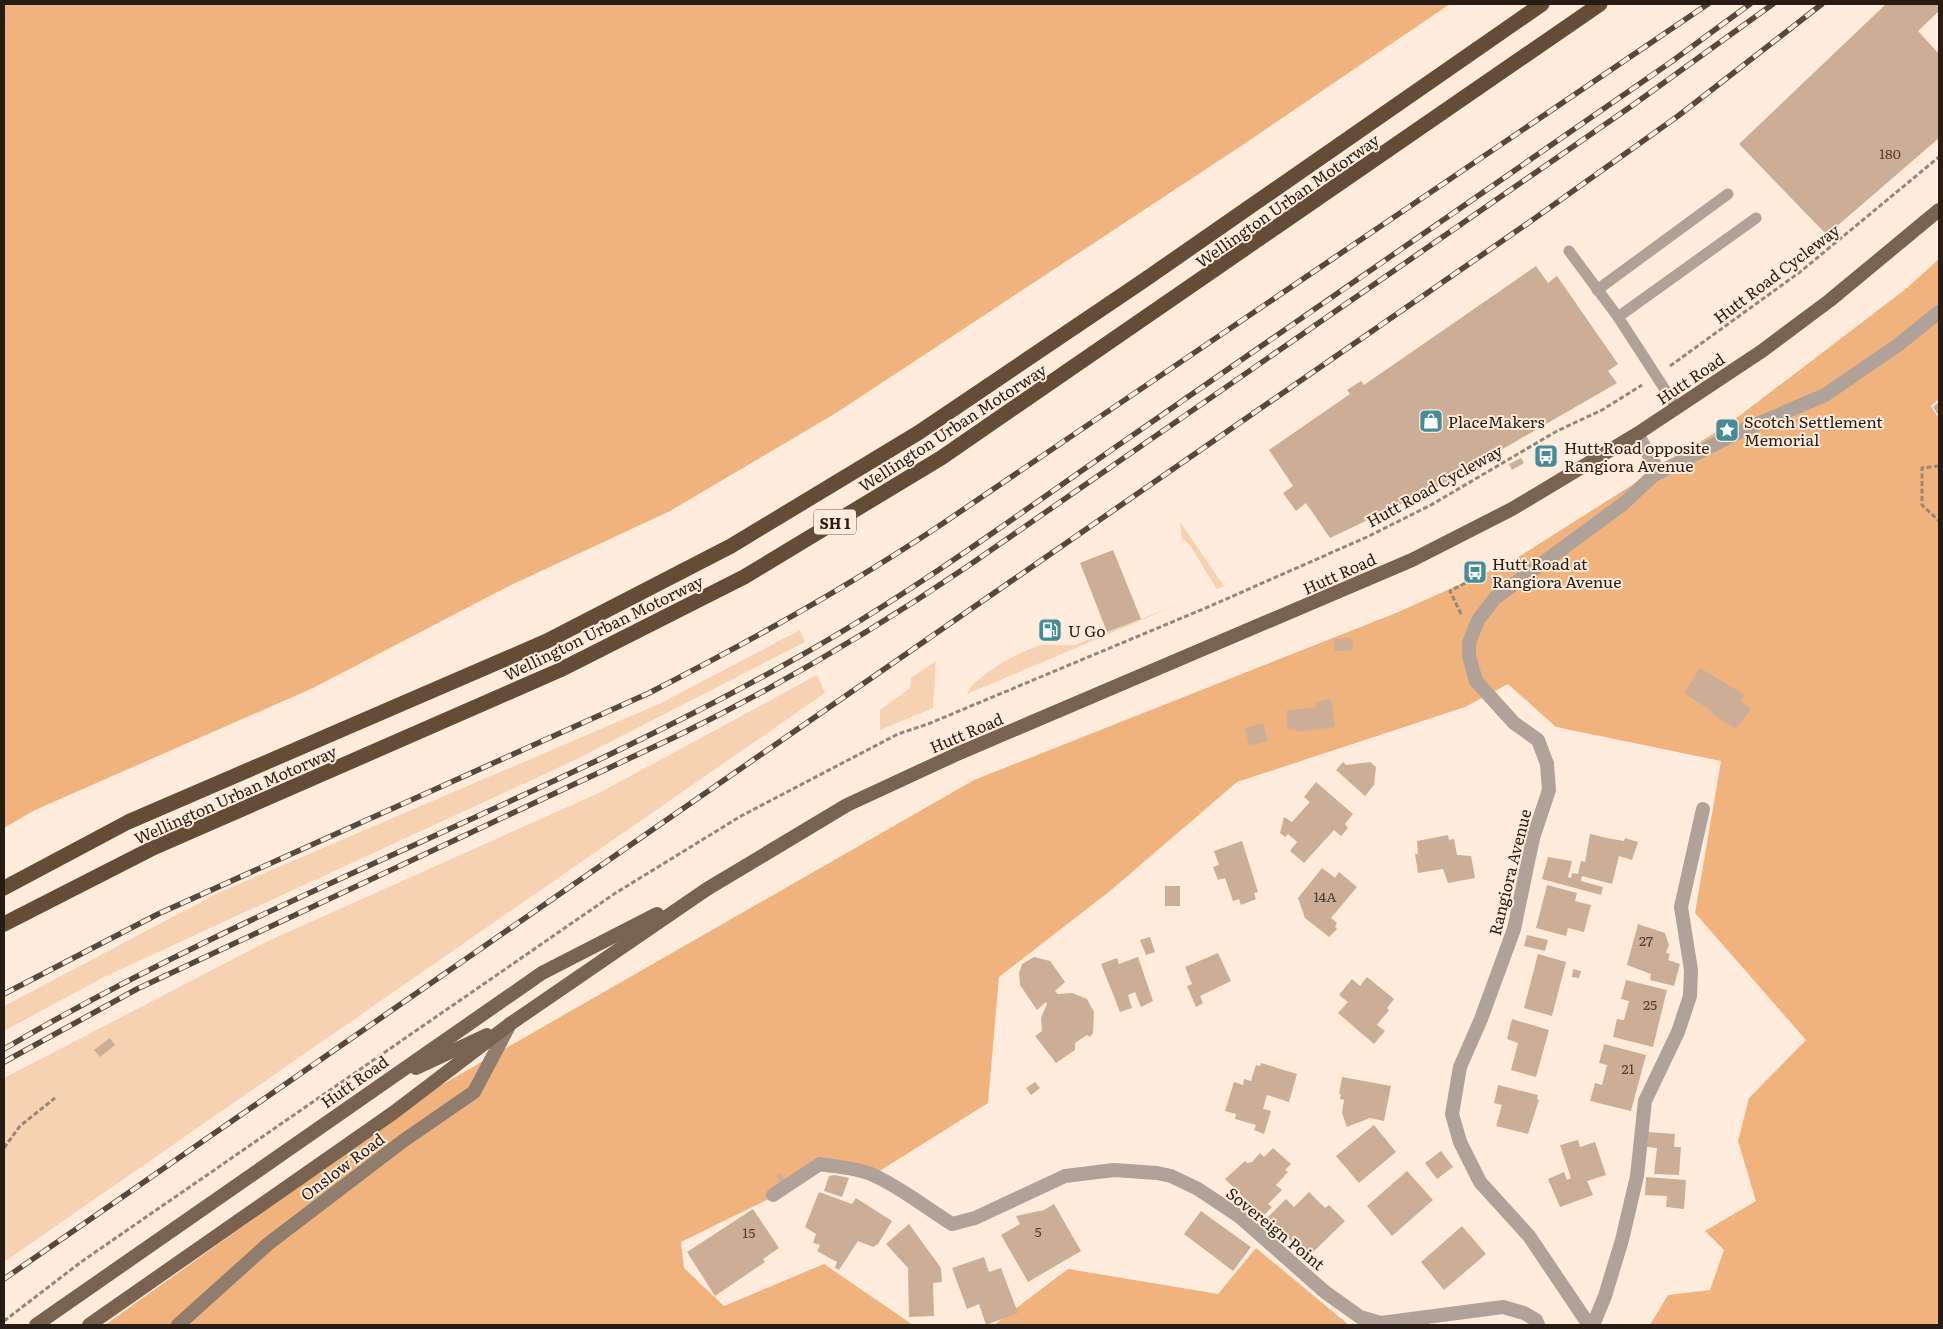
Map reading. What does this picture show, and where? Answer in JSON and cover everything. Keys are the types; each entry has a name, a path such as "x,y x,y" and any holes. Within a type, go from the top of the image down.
{"highway":[{"name":"Wellington Urban Motorway","path":"4,888 128,822 547,640 731,546 934,422 1143,281 1542,4"},
{"name":"Wellington Urban Motorway","path":"4,924 151,849 560,670 744,577 941,458 1600,4"}],"main road":[{"name":"Hutt Road","path":"89,1325 393,1113 510,1024 707,889 847,804 956,754 1412,560 1512,508 1637,434 1677,408 1829,301 1939,210"},
{"name":"Hutt Road","path":"36,1325 542,972 707,889"},
{"path":"380,1084 510,1024"},
{"name":"Onslow Road","path":"178,1325 268,1244 403,1141 474,1092 510,1024"}],"street":[{"name":"Rangiora Avenue","path":"1589,1325 1529,1236 1480,1182 1460,1142 1452,1114 1460,1066 1481,1020 1514,929 1532,838 1549,790 1548,764 1538,740 1514,723 1476,681 1469,656 1469,643 1478,620 1494,598 1623,504 1654,475 1739,432 1825,395 1898,345 1939,312"},
{"path":"1637,434 1654,465 1654,475"},
{"path":"1593,1325 1605,1296 1622,1240 1637,1176 1646,1101 1678,1032 1690,996 1691,970 1680,907 1703,809"},
{"name":"Sovereign Point","path":"773,1195 820,1164 839,1167 872,1174 900,1189 952,1224 975,1218 1065,1176 1114,1170 1157,1173 1172,1176 1198,1189 1240,1217 1325,1292 1360,1316 1381,1323 1503,1307 1524,1312 1536,1320 1538,1325"}],"lane":[{"path":"1597,290 1728,194"},
{"path":"1618,317 1756,218"},
{"path":"1568,251 1618,317 1677,408"}],"path":[{"name":"Hutt Road Cycleway","path":"914,727 928,724 1208,607 1367,537 1431,505 1557,432 1602,410 1656,375 1800,272 1939,157"},
{"path":"1939,466 1922,468 1922,505 1939,522"},
{"path":"1464,620 1450,591 1475,578"},
{"path":"4,1148 20,1126 55,1098"},
{"path":"4,1320 7,1325"}],"shaded area":[{"path":"4,4 1450,4 1241,146 836,413 670,511 509,586 313,688 35,810 4,828"},
{"path":"1939,259 1939,399 1931,406 1939,418 1939,1325 1650,1325 1668,1295 1710,1290 1724,1250 1705,1231 1756,1201 1738,1141 1749,1098 1806,1040 1695,913 1721,761 1556,727 1508,684 1465,707 1237,782 1110,891 999,977 988,1103 878,1172 822,1163 777,1195 681,1242 684,1268 724,1306 824,1264 913,1325 105,1325 438,1087 974,780 1396,613 1512,561 1730,423 1907,288"},
{"path":"1180,522 1224,586 1217,589 1189,544 1182,539"},
{"path":"1182,603 967,694 979,679 1000,664 1025,651 1043,645 1074,645"},
{"path":"800,630 805,642 573,761 104,977 4,1031 4,1006 218,893 659,704"},
{"path":"936,661 933,708 880,730 880,710 910,688 911,678"},
{"path":"817,675 825,693 4,1262 4,1078 268,941 601,792"},
{"path":"1256,1248 1349,1325 994,1325 1068,1269 1218,1294"}],"building":[{"path":"1886,4 1939,4 1939,11 1918,31 1939,54 1939,138 1829,233 1824,232 1739,144"},
{"name":"PlaceMakers","path":"1536,266 1548,283 1557,276 1618,364 1608,371 1617,383 1437,487 1330,538 1306,503 1296,511 1283,493 1293,486 1269,450 1350,394 1347,390 1361,381 1364,385"},
{"path":"1939,402 1939,416 1933,407"},
{"path":"1521,458 1524,463 1512,470 1509,464"},
{"path":"1113,550 1141,619 1107,632 1080,563"},
{"path":"1352,638 1353,650 1335,651 1334,639"},
{"path":"1700,668 1745,695 1741,701 1751,709 1736,729 1684,693"},
{"path":"1331,699 1335,727 1297,732 1296,729 1288,730 1286,711 1316,707 1315,702"},
{"path":"1263,723 1268,741 1249,746 1245,728"},
{"path":"1343,762 1346,765 1370,762 1376,767 1374,785 1365,796 1336,770"},
{"path":"1316,782 1353,814 1345,824 1348,828 1341,836 1334,830 1304,863 1290,851 1297,842 1288,834 1285,837 1280,833 1284,817 1292,822 1310,802 1304,797"},
{"path":"1590,834 1624,841 1625,838 1638,842 1632,860 1619,856 1612,884 1582,876 1581,881 1603,887 1601,895 1542,879 1548,857 1572,861 1568,877 1571,878 1572,873 1578,874 1581,861 1585,862"},
{"path":"1448,835 1449,840 1454,839 1457,855 1471,856 1475,878 1448,883 1443,869 1418,873 1415,854 1418,854 1417,841"},
{"path":"1242,841 1258,892 1254,893 1256,899 1241,905 1239,899 1233,901 1225,878 1218,880 1213,867 1219,865 1214,851"},
{"path":"1322,868 1335,878 1339,872 1357,887 1331,918 1337,923 1335,927 1337,929 1329,937 1305,918 1298,898"},
{"path":"1547,885 1577,893 1575,901 1591,905 1584,932 1568,928 1566,936 1536,928"},
{"path":"1165,886 1180,886 1180,906 1165,906"},
{"path":"1638,924 1665,933 1669,945 1666,953 1670,954 1668,960 1680,964 1674,986 1650,980 1651,974 1627,965"},
{"path":"1527,935 1548,940 1545,951 1524,946"},
{"path":"1150,937 1155,952 1146,955 1140,940"},
{"path":"1218,953 1231,981 1200,996 1203,1003 1196,1007 1187,986 1192,984 1185,967"},
{"path":"1538,954 1566,962 1552,1016 1524,1008"},
{"path":"1034,957 1050,961 1065,982 1055,991 1058,994 1072,993 1087,999 1094,1012 1093,1033 1090,1037 1087,1035 1075,1043 1075,1050 1056,1063 1035,1036 1042,1031 1041,1018 1047,1004 1046,1002 1037,1010 1020,985 1019,973 1022,964"},
{"path":"1138,957 1153,1001 1141,1007 1135,992 1128,995 1132,1008 1120,1012 1101,964 1117,958 1119,964"},
{"path":"1573,969 1581,971 1579,978 1572,977"},
{"path":"1367,977 1394,999 1387,1008 1389,1010 1377,1025 1385,1031 1374,1044 1338,1013 1348,1002 1339,995 1352,979 1360,986"},
{"path":"1626,980 1667,990 1653,1047 1613,1037 1617,1019 1624,1020 1629,1001 1621,999"},
{"path":"1512,1019 1549,1030 1536,1077 1511,1070 1518,1043 1507,1039"},
{"path":"110,1038 115,1045 100,1057 94,1050"},
{"path":"1604,1044 1646,1055 1631,1111 1590,1101 1595,1083 1602,1085 1607,1065 1599,1063"},
{"path":"1261,1063 1297,1074 1289,1102 1267,1095 1263,1109 1271,1111 1264,1134 1254,1130 1256,1125 1235,1119 1236,1114 1225,1111 1234,1082 1243,1085 1244,1079 1251,1081 1256,1065 1260,1066"},
{"path":"1342,1077 1391,1086 1384,1121 1370,1118 1347,1127 1342,1113 1344,1100 1340,1099 1341,1094 1339,1094"},
{"path":"1035,1082 1040,1088 1031,1095 1026,1088"},
{"path":"1498,1085 1538,1095 1537,1099 1539,1100 1528,1134 1496,1126 1502,1105 1494,1103"},
{"path":"1374,1125 1396,1152 1359,1183 1336,1156"},
{"path":"1648,1132 1675,1134 1674,1147 1681,1147 1679,1175 1654,1174 1657,1148 1647,1147"},
{"path":"1578,1140 1580,1147 1595,1142 1606,1175 1587,1181 1593,1195 1560,1207 1548,1179 1564,1172 1567,1180 1571,1178 1560,1145"},
{"path":"1273,1148 1291,1164 1285,1170 1288,1172 1276,1185 1282,1190 1268,1204 1272,1207 1263,1216 1225,1179 1245,1161 1247,1163 1252,1162 1260,1153 1264,1157"},
{"path":"1441,1151 1453,1167 1437,1179 1425,1163"},
{"path":"1407,1171 1433,1200 1392,1236 1367,1206"},
{"path":"780,1173 785,1180 781,1183 776,1176"},
{"path":"835,1175 849,1178 842,1197 824,1191 829,1176"},
{"path":"1646,1177 1686,1180 1684,1209 1666,1207 1667,1196 1645,1195"},
{"path":"819,1192 852,1204 856,1198 892,1221 878,1244 873,1247 858,1241 839,1270 835,1268 837,1262 817,1251 820,1245 813,1243 816,1234 805,1227"},
{"path":"1309,1192 1325,1208 1329,1205 1345,1221 1307,1258 1268,1217 1286,1199 1294,1207"},
{"path":"1054,1204 1081,1251 1028,1282 1001,1235 1020,1224 1016,1216 1044,1210"},
{"path":"753,1209 779,1248 763,1259 765,1262 715,1296 687,1252"},
{"path":"1201,1211 1251,1247 1233,1271 1184,1234"},
{"path":"909,1224 941,1268 942,1282 933,1283 934,1316 909,1317 908,1268 886,1244"},
{"path":"1462,1226 1486,1254 1444,1290 1421,1262"},
{"path":"984,1257 989,1272 1001,1268 1018,1313 986,1325 979,1304 967,1309 952,1268"}],"railway":[{"path":"4,994 158,914 649,693 797,614 939,526 1708,4"},
{"path":"4,1049 101,995 200,945 603,758 702,709 843,631 886,605 969,549 1671,62 1750,4"},
{"path":"4,1062 137,989 675,737 788,678 861,635 968,566 1633,105 1773,4"},
{"path":"4,1279 1531,221 1678,116 1822,4"}],"place":[{"name":"PlaceMakers","path":"1431,421"},
{"name":"Scotch Settlement Memorial","path":"1727,430"},
{"name":"Hutt Road opposite Rangiora Avenue","path":"1546,456"},
{"name":"Hutt Road at Rangiora Avenue","path":"1475,572"},
{"name":"U Go","path":"1050,630"}]}
